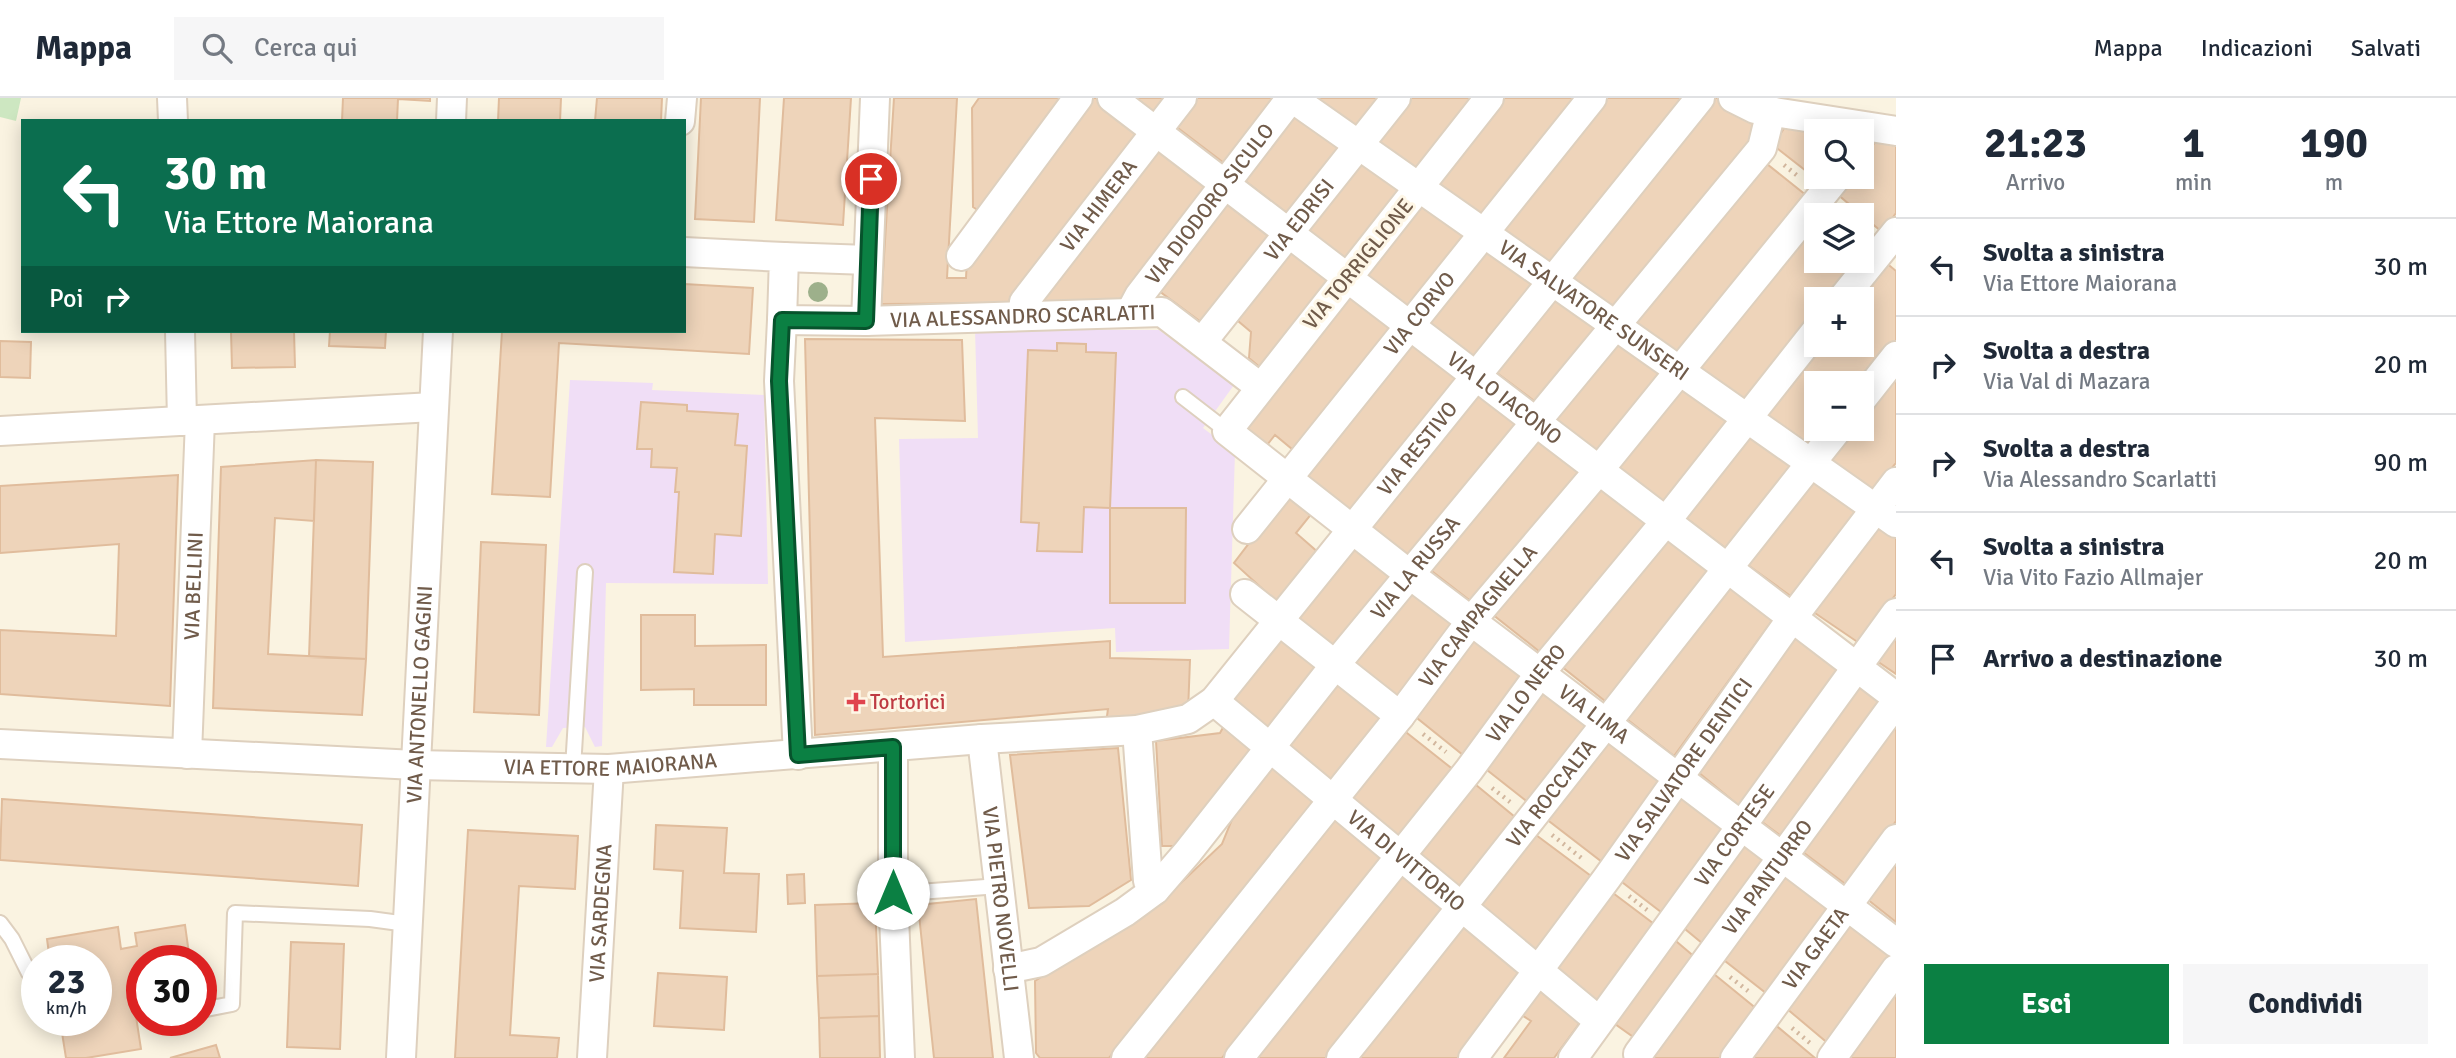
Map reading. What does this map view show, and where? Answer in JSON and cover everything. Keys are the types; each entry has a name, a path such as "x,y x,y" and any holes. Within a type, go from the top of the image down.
{"street":[{"path":"172,98 173,119"},
{"path":"450,119 452,98"},
{"path":"680,119 682,98"},
{"path":"866,321 874,98"},
{"path":"961,256 1078,98"},
{"name":"VIA LO IACONO","path":"1112,98 1856,666 1896,700"},
{"name":"VIA HIMERA","path":"1022,316 1024,302 1182,98"},
{"name":"VIA SALVATORE SUNSERI","path":"1291,98 1885,516"},
{"name":"VIA DIODORO SICULO","path":"1131,311 1139,296 1291,98"},
{"name":"VIA EDRISI","path":"1202,342 1396,98"},
{"name":"VIA TORRIGLIONE","path":"1227,431 1489,98"},
{"name":"VIA CORVO","path":"1247,528 1592,98"},
{"name":"VIA RESTIVO","path":"1214,701 1700,98"},
{"path":"1734,98 1755,109 1804,120"},
{"name":"VIA LA RUSSA","path":"1008,969 1041,962 1125,912 1155,890 1335,664 1762,148 1771,111"},
{"path":"1874,135 1896,131"},
{"name":"VIA CAMPAGNELLA","path":"1125,1058 1400,716 1471,621 1599,470 1827,189"},
{"path":"1852,287 1896,232"},
{"path":"686,252 868,260"},
{"path":"784,257 779,381 798,755"},
{"name":"VIA ALESSANDRO SCARLATTI","path":"782,320 866,321 1162,312 1259,387"},
{"name":"VIA BELLINI","path":"180,333 191,420 187,754"},
{"name":"VIA ANTONELLO GAGINI","path":"401,1058 438,333"},
{"name":"VIA LO NERO","path":"1239,1058 1469,769 1540,673 1666,521 1804,346"},
{"path":"1874,384 1896,356"},
{"path":"0,431 433,407"},
{"name":"VIA LIMA","path":"1227,431 1409,574 1896,943"},
{"name":"VIA ROCCALTA","path":"1341,1058 1828,441"},
{"name":"VIA SALVATORE DENTICI","path":"1473,1058 1607,878 1792,618 1885,516 1896,482"},
{"path":"1245,594 1400,716"},
{"name":"VIA CORTESE","path":"1573,1058 1896,612"},
{"name":"VIA PANTURRO","path":"1638,1054 1896,700"},
{"name":"VIA ETTORE MAIORANA","path":"0,744 415,765 609,769 982,739 1137,730 1188,719 1214,701"},
{"name":"VIA DI VITTORIO","path":"1214,701 1599,1021"},
{"path":"1137,730 1148,881 1155,890"},
{"name":"VIA PIETRO NOVELLI","path":"982,739 1018,1058"},
{"path":"893,747 893,893 900,1058"},
{"name":"VIA SARDEGNA","path":"592,1058 609,769"},
{"name":"VIA GAETA","path":"1735,1058 1896,839"},
{"path":"1832,1058 1896,969"}],"lane":[{"path":"1182,397 1227,431"},
{"path":"573,768 585,572"},
{"path":"919,892 999,886"},
{"path":"217,1006 232,1003 235,913 407,923"},
{"path":"0,923 21,957"}],"shaded area":[{"path":"975,329 1159,330 1234,385 1203,428 1235,452 1229,649 1116,652 1115,628 905,642 899,439 978,438"},
{"path":"570,380 653,383 652,390 764,395 768,584 606,583 602,746 595,747 585,727 563,728 552,747 546,747"}],"green space":[{"path":"0,98 21,98 16,121 0,117"}],"building":[{"path":"343,98 430,98 430,101 398,99 397,119 342,119"},
{"path":"499,98 561,98 560,119 498,119"},
{"path":"597,98 662,98 661,119 595,119"},
{"path":"701,98 760,98 754,222 695,219"},
{"path":"784,98 851,98 843,225 776,220"},
{"path":"894,98 957,98 947,278 966,278 967,258 1087,98 1096,98 1143,134 1015,303 881,304"},
{"path":"979,98 1065,98 982,213 973,207 972,108"},
{"path":"1135,98 1168,98 1155,115"},
{"path":"1194,98 1274,98 1224,163 1174,125"},
{"path":"1314,98 1378,98 1355,128"},
{"path":"1405,98 1476,98 1418,175 1371,141"},
{"path":"1502,98 1579,98 1483,218 1436,184"},
{"path":"1603,98 1686,98 1551,267 1499,230"},
{"path":"1710,98 1719,98 1761,124 1746,150 1614,312 1567,277"},
{"path":"1294,108 1344,145 1288,214 1241,178"},
{"path":"1787,124 1804,128 1804,169 1773,145"},
{"path":"1880,136 1896,139 1896,213 1882,232 1874,225 1874,203 1848,203 1836,193 1839,189 1874,189 1874,144"},
{"path":"1155,144 1213,187 1124,304 1038,307"},
{"path":"1360,154 1406,188 1349,261 1304,227"},
{"path":"1762,160 1807,196 1677,355 1630,323"},
{"path":"1225,196 1275,234 1205,325 1155,288"},
{"path":"1420,199 1470,236 1411,309 1363,274"},
{"path":"1804,231 1804,273 1849,273 1838,287 1804,287 1804,329 1745,403 1692,368"},
{"path":"1487,244 1538,282 1476,359 1426,322"},
{"path":"1285,246 1332,280 1262,369 1249,358 1251,332 1231,315"},
{"path":"1884,261 1896,271 1896,340 1871,371 1804,371 1804,441 1816,441 1810,449 1760,415 1807,357 1874,357 1874,287 1863,287"},
{"path":"686,284 753,288 749,354 559,343 550,497 492,494 502,333 686,333"},
{"path":"1345,291 1396,329 1298,454 1275,435 1267,445 1240,424"},
{"path":"1555,292 1600,326 1537,403 1493,370"},
{"path":"231,333 294,333 295,367 232,368"},
{"path":"330,333 386,333 385,348 329,346"},
{"path":"1617,336 1667,371 1599,455 1551,419"},
{"path":"805,339 962,340 965,421 875,418 883,657 1110,641 1110,658 1190,660 1188,712 1106,723 1108,709 815,735"},
{"path":"1410,339 1460,377 1351,512 1301,473"},
{"path":"0,341 31,342 30,378 0,377"},
{"path":"1057,343 1086,344 1086,352 1116,353 1110,508 1084,507 1082,552 1037,551 1039,523 1021,522 1028,350 1057,351"},
{"path":"1896,371 1896,463 1873,491 1826,459 1840,441 1874,441 1874,399"},
{"path":"1681,383 1732,420 1664,505 1616,468"},
{"path":"1475,386 1525,424 1414,559 1365,522"},
{"path":"641,402 687,405 687,411 738,414 735,445 747,446 741,536 715,534 713,574 674,572 679,492 675,492 677,468 651,467 652,449 637,449"},
{"path":"1748,428 1797,466 1728,550 1682,515"},
{"path":"1535,432 1588,471 1477,606 1424,565"},
{"path":"316,460 314,521 275,518 268,654 366,659 362,715 213,708 221,467"},
{"path":"316,460 373,462 366,659 309,657"},
{"path":"178,475 170,706 0,694 0,630 116,636 119,544 0,553 0,486"},
{"path":"1812,475 1858,510 1792,597 1745,563"},
{"path":"1598,478 1654,522 1545,656 1487,610"},
{"path":"1288,492 1313,512 1296,533 1320,554 1280,605 1234,563"},
{"path":"1110,508 1186,508 1185,603 1110,603"},
{"path":"1878,521 1896,534 1896,594 1859,643 1812,611"},
{"path":"1667,528 1717,568 1610,705 1556,662"},
{"path":"481,542 546,545 539,715 474,712"},
{"path":"1354,544 1396,576 1333,655 1290,622"},
{"path":"1728,575 1777,614 1674,756 1619,713"},
{"path":"1412,586 1461,623 1398,706 1345,664"},
{"path":"641,615 695,615 695,646 766,645 766,705 694,705 694,689 641,690"},
{"path":"1793,626 1846,666 1744,810 1692,767"},
{"path":"1896,629 1896,674 1874,659"},
{"path":"1278,633 1324,669 1271,736 1226,698"},
{"path":"1475,635 1529,677 1468,759 1412,714"},
{"path":"1856,674 1889,700 1788,841 1754,816"},
{"path":"1335,678 1387,719 1334,788 1281,745"},
{"path":"1541,688 1594,728 1534,807 1482,766"},
{"path":"1896,708 1896,821 1848,886 1795,846"},
{"path":"1226,722 1255,746 1182,846 1162,846 1156,741 1220,733"},
{"path":"1402,729 1455,771 1399,843 1345,799"},
{"path":"1609,737 1667,780 1606,865 1545,818"},
{"path":"1118,748 1131,880 1089,906 1029,908 1010,755"},
{"path":"1272,757 1317,800 1109,1058 1040,1058 1036,1053 1035,981 1165,898 1222,844 1242,795"},
{"path":"1470,780 1521,822 1463,896 1411,855"},
{"path":"1679,792 1729,830 1665,915 1618,879"},
{"path":"2,799 362,825 358,886 0,860"},
{"path":"1334,813 1385,855 1222,1058 1136,1058"},
{"path":"656,825 727,828 724,873 759,874 756,932 680,928 683,871 654,869"},
{"path":"468,830 578,836 575,889 519,886 510,1035 559,1038 557,1058 455,1058"},
{"path":"1532,832 1595,879 1536,957 1475,905"},
{"path":"1744,840 1770,859 1708,948 1679,924"},
{"path":"1896,847 1896,922 1862,895"},
{"path":"1401,868 1447,909 1327,1058 1251,1058"},
{"path":"1784,872 1835,910 1771,997 1720,957"},
{"path":"804,874 805,903 788,904 787,875"},
{"path":"1609,890 1658,927 1597,1009 1548,969"},
{"path":"976,899 993,1058 934,1058 918,905"},
{"path":"875,903 878,974 817,976 815,905"},
{"path":"1460,922 1524,972 1459,1058 1352,1058"},
{"path":"1850,922 1894,955 1830,1045 1786,1008"},
{"path":"185,925 188,945 137,945 135,933"},
{"path":"118,927 121,949 126,948 126,1036 139,1036 141,1049 86,1058 66,1058 63,1036 112,1036 112,945 48,945 47,939"},
{"path":"1670,936 1697,959 1639,1041 1608,1019"},
{"path":"291,942 344,944 340,1049 287,1047"},
{"path":"1709,970 1758,1010 1723,1058 1656,1058 1649,1053"},
{"path":"658,973 727,977 724,1030 654,1026"},
{"path":"878,974 879,1016 819,1018 817,976"},
{"path":"1896,987 1896,1058 1848,1058"},
{"path":"1540,988 1582,1020 1554,1058 1504,1058 1531,1021 1520,1014"},
{"path":"879,1016 880,1058 820,1058 819,1018"},
{"path":"1773,1023 1815,1058 1746,1058"},
{"path":"216,1045 220,1058 170,1058"}],"place":[{"name":"Tortorici","path":"856,702"}],"route":[{"path":"871,179 866,321 782,320 779,381 798,755 893,747 893,893"}]}
